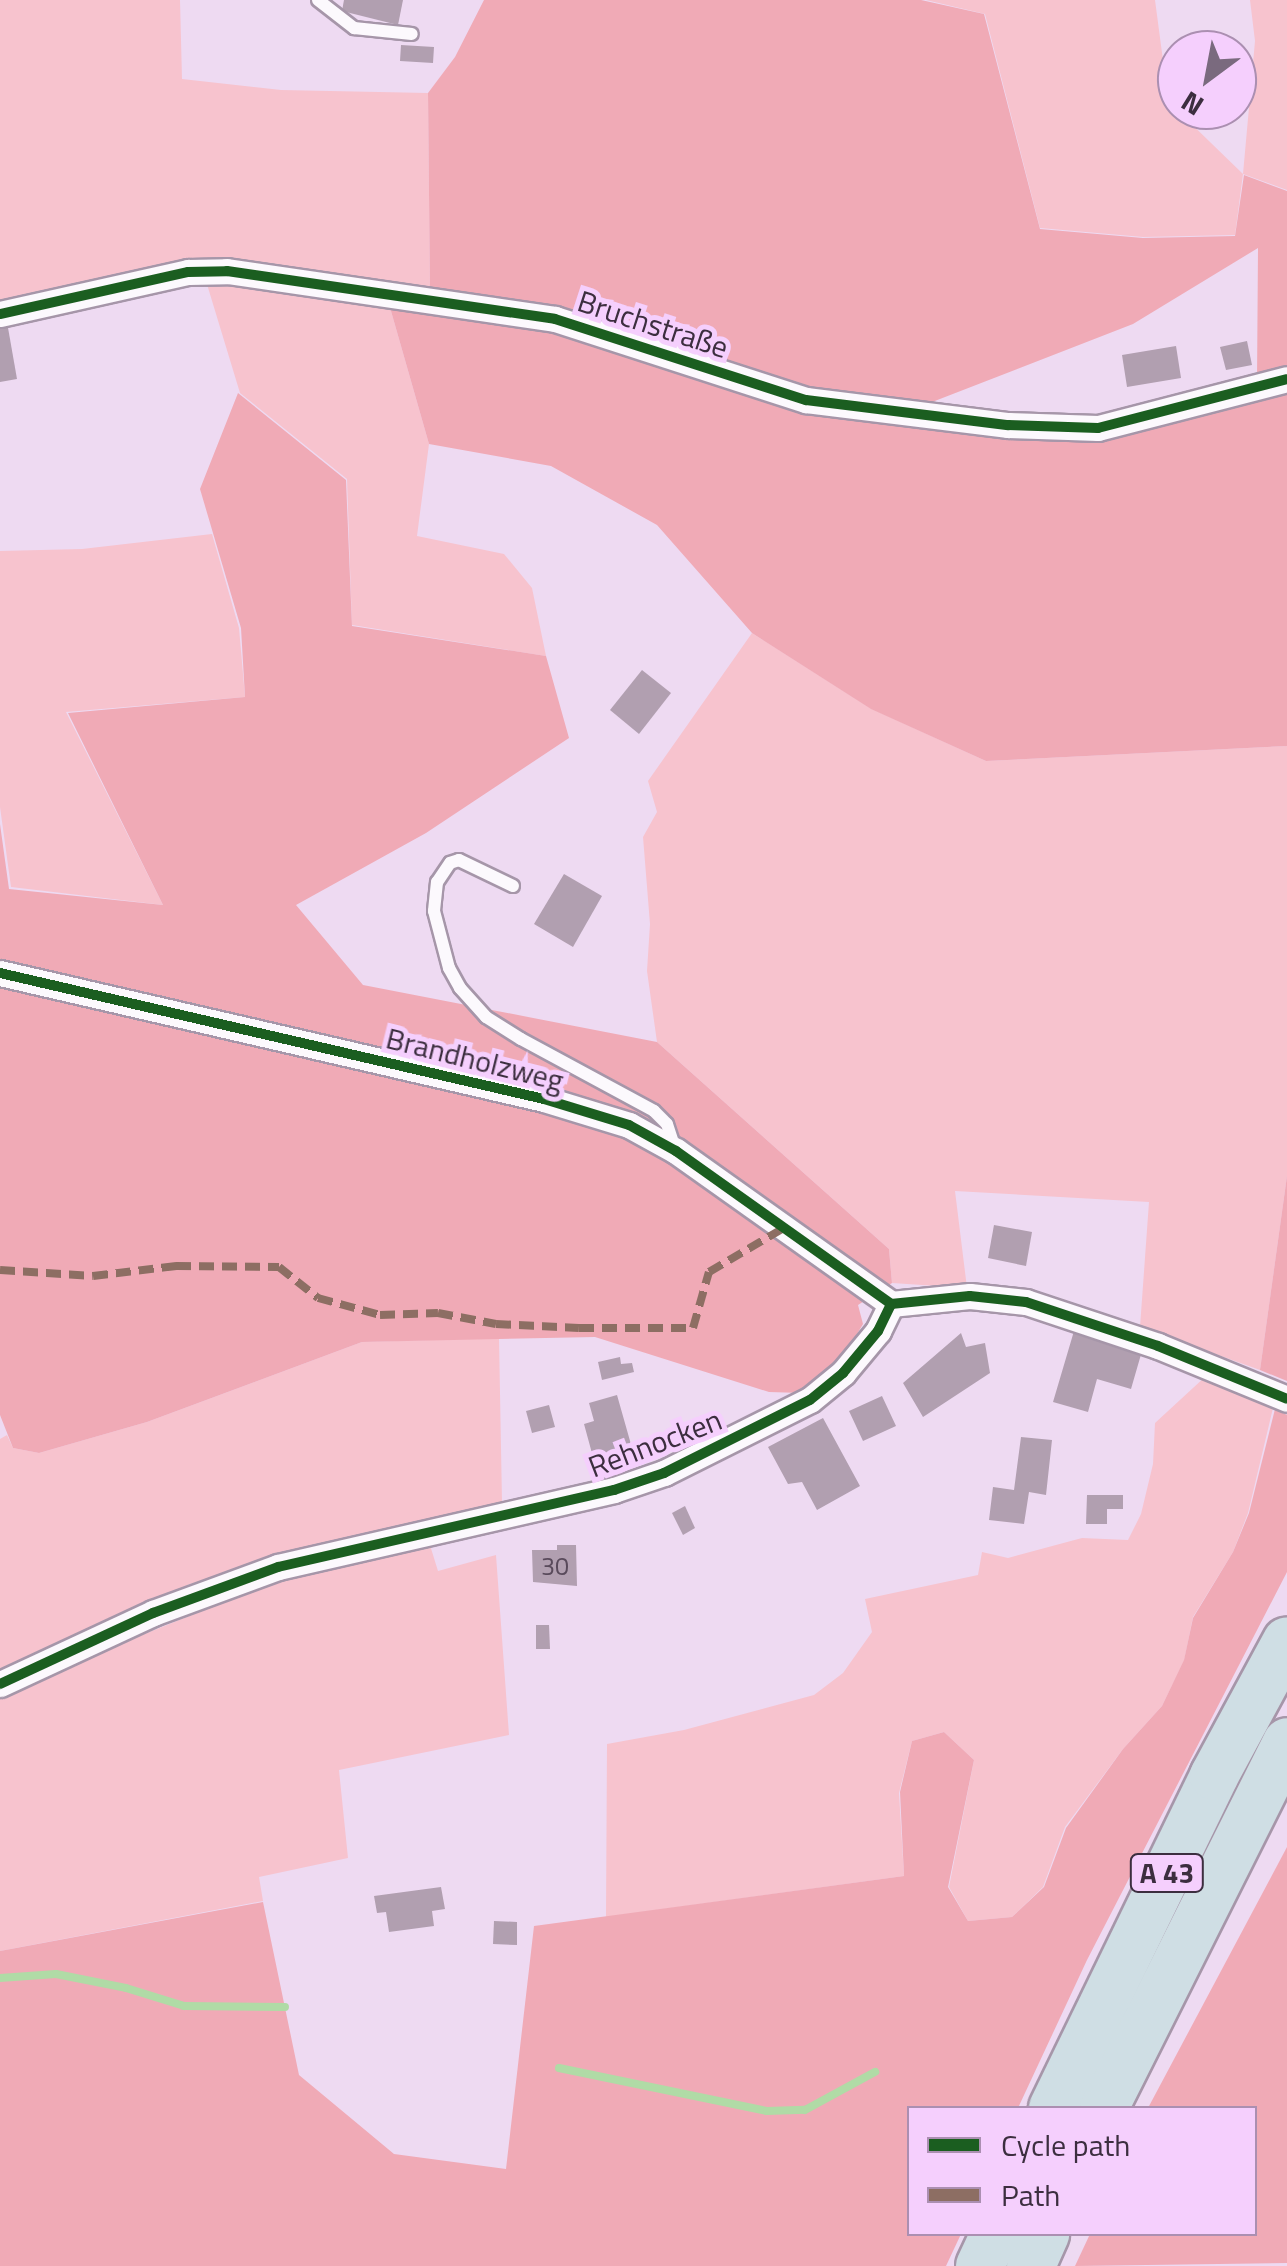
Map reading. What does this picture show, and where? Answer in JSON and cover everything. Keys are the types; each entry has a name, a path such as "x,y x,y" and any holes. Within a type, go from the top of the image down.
{"highway":[{"name":"A 43","path":"1054,2106 1214,1776 1287,1641"},
{"name":"A 43","path":"1105,2106 1287,1742"},
{"path":"980,2266 994,2236"},
{"path":"1031,2266 1045,2236"}],"street":[{"name":"Bruchstraße","path":"0,314 171,275 227,271 555,319 806,400 1008,425 1098,428 1287,379"},
{"name":"Brandholzweg","path":"0,973 544,1099 629,1125 676,1151 891,1304"},
{"path":"891,1304 970,1296 1026,1302 1158,1346 1287,1398"},
{"name":"Rehnocken","path":"0,1684 153,1613 278,1567 614,1490 664,1473 810,1400 843,1373 878,1332 891,1304"}],"lane":[{"path":"318,0 354,28 412,34"},
{"path":"513,886 459,860 450,863 437,882 434,911 449,968 460,988 486,1017 654,1110 666,1124 676,1151"}],"shaded area":[{"path":"0,0 180,0 182,79 281,90 428,93 430,292 220,262 0,305"},
{"path":"484,0 921,0 984,14 1040,229 1143,238 1235,236 1244,175 1287,191 1287,373 1257,380 1258,248 1133,324 927,404 817,392 430,292 428,93 455,57"},
{"path":"926,0 1155,0 1159,30 1157,130 1198,130 1243,174 1235,235 1143,237 1040,228 985,14"},
{"path":"1250,0 1287,0 1287,190 1243,174 1247,130 1257,130 1257,30 1254,30"},
{"path":"206,281 276,284 389,304 429,444 417,536 504,554 532,588 546,656 352,625 347,479 240,393"},
{"path":"389,304 578,330 927,422 1087,441 1287,391 1287,746 986,761 871,709 752,633 657,525 551,466 429,444"},
{"path":"238,393 346,480 352,626 546,656 569,738 426,833 296,905 363,985 657,1042 889,1249 892,1283 858,1305 863,1324 836,1369 802,1393 769,1392 595,1337 362,1342 147,1422 39,1453 13,1448 0,1415 0,824 9,889 163,905 68,713 245,697 241,628 200,489"},
{"path":"212,534 239,628 245,697 66,712 163,905 11,887 0,807 0,551 82,549"},
{"path":"752,633 870,708 986,761 1287,746 1287,1176 1260,1370 1140,1327 1149,1202 955,1191 967,1288 892,1283 889,1249 657,1042 647,971 650,924 643,837 657,812 648,781"},
{"path":"1287,1176 1287,1381 1260,1370"},
{"path":"499,1338 502,1502 190,1584 0,1673 0,1439 7,1435 13,1448 39,1453 147,1422 362,1342"},
{"path":"1206,1376 1273,1408 1248,1513 1233,1552 1193,1617 1184,1661 1162,1706 1123,1749 1065,1827 1043,1887 1012,1917 968,1921 949,1887 974,1760 944,1732 912,1741 899,1793 904,1876 606,1917 607,1744 684,1730 814,1695 843,1673 872,1632 865,1599 978,1575 982,1552 1008,1558 1082,1538 1128,1540 1141,1514 1153,1464 1155,1423"},
{"path":"1275,1409 1287,1415 1287,1572 1087,1960 1019,2106 907,2106 907,2236 960,2236 946,2266 0,2266 0,1951 263,1902 299,2075 394,2154 506,2169 534,1926 904,1876 900,1792 912,1741 944,1732 974,1760 948,1887 968,1921 1012,1917 1044,1887 1066,1828 1123,1749 1162,1706 1184,1660 1193,1618 1233,1552 1249,1513"},
{"path":"429,1542 438,1571 496,1555 509,1735 339,1770 348,1858 259,1877 263,1901 0,1951 0,1692 279,1580"},
{"path":"1287,1847 1287,2263 1075,2266 1089,2236 1257,2236 1257,2106 1149,2106"}],"building":[{"path":"344,0 403,0 398,25 342,11"},
{"path":"401,45 434,47 433,63 400,61"},
{"path":"7,322 17,379 0,382 0,323"},
{"path":"1247,341 1252,365 1226,370 1220,347"},
{"path":"1176,346 1181,378 1127,387 1122,355"},
{"path":"642,670 671,693 639,734 610,710"},
{"path":"564,874 602,896 573,947 534,924"},
{"path":"994,1225 1032,1232 1026,1266 988,1258"},
{"path":"1074,1331 1142,1351 1131,1389 1097,1379 1088,1412 1053,1402"},
{"path":"961,1333 966,1347 985,1343 990,1373 923,1417 903,1383"},
{"path":"620,1357 621,1364 632,1363 634,1372 602,1380 598,1362"},
{"path":"617,1395 634,1455 596,1468 584,1424 594,1421 589,1403"},
{"path":"882,1396 896,1426 863,1441 849,1411"},
{"path":"549,1405 555,1427 532,1433 526,1411"},
{"path":"823,1418 860,1486 817,1510 802,1482 788,1484 768,1447"},
{"path":"1021,1437 1052,1440 1046,1495 1029,1492 1024,1524 989,1520 993,1487 1014,1490"},
{"path":"1087,1495 1123,1495 1123,1509 1107,1509 1107,1524 1086,1524"},
{"path":"685,1506 695,1528 683,1535 672,1513"},
{"path":"557,1545 576,1545 577,1586 533,1582 532,1550 557,1550"},
{"path":"536,1625 549,1625 550,1649 536,1649"},
{"path":"441,1887 445,1909 432,1911 434,1926 389,1932 386,1912 377,1913 374,1896"},
{"path":"494,1921 517,1922 517,1945 493,1944"}],"waterway":[{"path":"0,1978 56,1974 126,1988 184,2006 285,2007"},
{"path":"559,2068 767,2111 805,2110 875,2072"}],"marked path":[{"path":"0,1270 93,1276 176,1266 279,1267 318,1298 380,1315 438,1313 496,1324 579,1328 693,1328 709,1272 782,1229"}],"cycle path":[{"path":"0,314 188,272 227,271 555,319 806,400 1008,425 1098,428 1287,379"},
{"path":"0,973 544,1099 629,1125 676,1151 891,1304"},
{"path":"891,1304 970,1296 1026,1302 1158,1346 1287,1399"},
{"path":"0,1684 153,1613 278,1567 614,1490 664,1473 810,1400 843,1373 878,1331 891,1304"}]}
